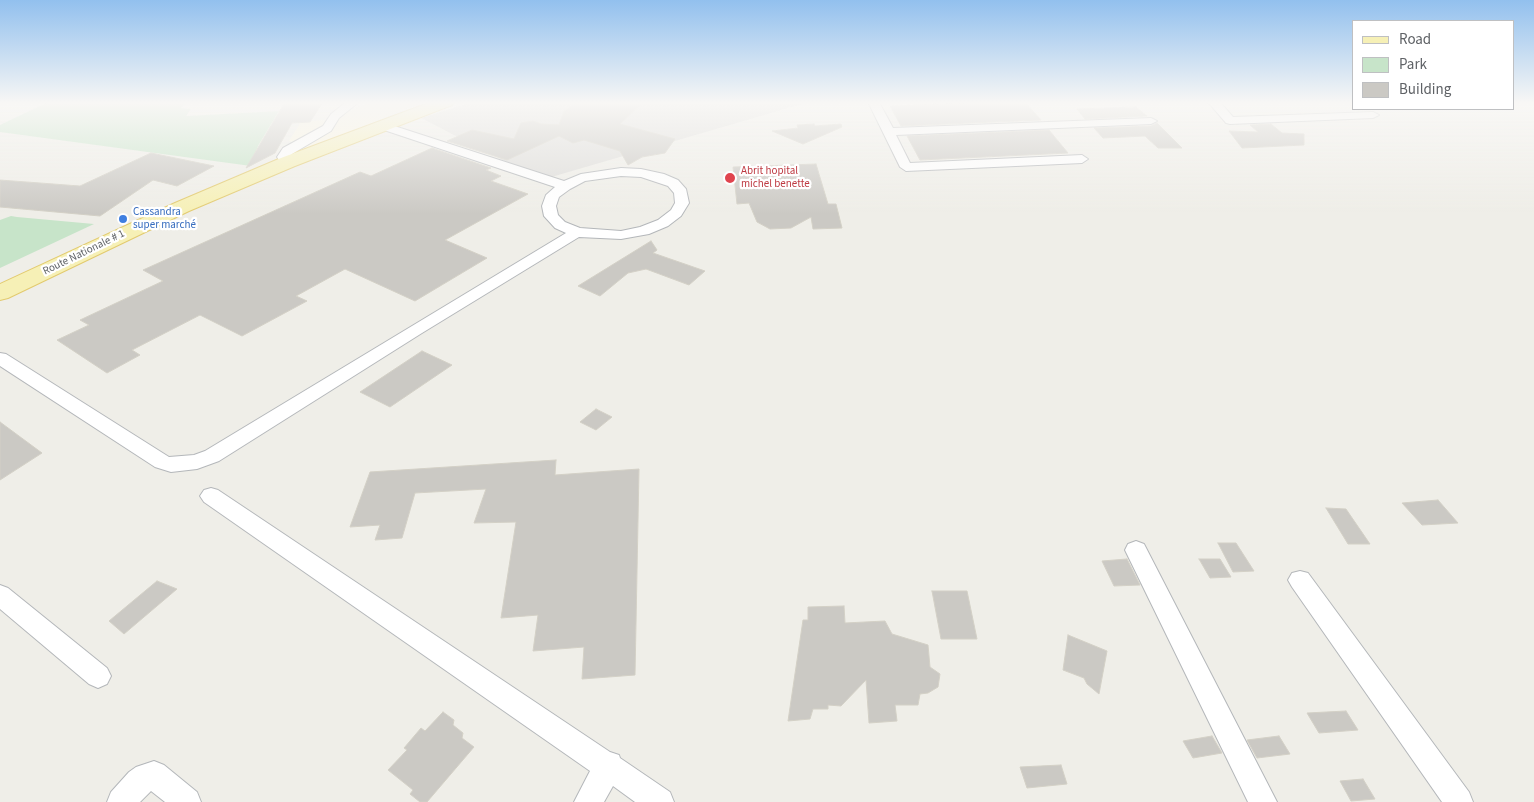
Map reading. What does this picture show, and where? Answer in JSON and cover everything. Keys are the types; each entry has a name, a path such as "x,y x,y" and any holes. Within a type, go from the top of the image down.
{"main road":[{"name":"Route Nationale # 1","path":"4,289 182,207 347,139"}],"street":[{"path":"288,162 283,157 287,150 306,139"},
{"path":"423,139 565,186"},
{"path":"893,139 906,167 1082,159"},
{"path":"621,172 641,173 659,177 673,183 681,192 682,203 676,213 663,223 644,230 621,235 598,235 577,232 560,225 551,216 548,206 554,195 565,186 581,178 621,172"},
{"path":"0,358 162,462 171,465 197,462 212,456 416,329 577,232"},
{"path":"212,496 609,765 660,802"},
{"path":"1136,550 1263,802"},
{"path":"1300,580 1459,802"},
{"path":"0,595 98,676"},
{"path":"588,802 609,765"},
{"path":"122,802 139,782 146,777 154,775 187,802"}],"shaded area":[{"path":"290,139 331,139 302,151 298,150 302,144 289,141"},
{"path":"462,139 680,139 541,180"}],"green space":[{"path":"55,139 262,139 251,166"},
{"path":"11,216 94,224 0,268 0,220"}],"building":[{"path":"263,139 283,139 275,153 246,168"},
{"path":"451,139 552,139 507,160 447,141"},
{"path":"566,139 675,139 665,153 642,157 628,165 620,151 584,140 573,143"},
{"path":"792,139 813,139 803,144"},
{"path":"909,139 1057,139 1068,153 920,160"},
{"path":"1149,139 1173,139 1182,148 1158,148"},
{"path":"1235,139 1304,139 1304,145 1242,148"},
{"path":"432,148 491,168 486,170 501,176 491,181 528,194 445,240 487,258 415,301 345,269 296,296 307,301 242,336 200,315 132,350 140,355 107,373 57,340 89,325 80,320 163,281 143,270 360,172 371,176"},
{"path":"151,153 214,166 177,186 153,180 100,216 0,207 0,180 80,186"},
{"path":"816,164 828,204 836,204 842,228 813,229 811,217 791,228 770,229 757,222 749,203 737,204 733,167"},
{"path":"651,241 657,250 653,253 705,271 689,285 646,269 628,273 600,296 578,286"},
{"path":"422,351 452,365 390,407 360,392"},
{"path":"596,409 612,417 596,430 580,422"},
{"path":"0,422 42,453 0,480"},
{"path":"556,460 555,475 639,469 635,675 582,679 584,647 533,651 538,615 501,618 516,522 474,523 486,489 415,493 402,538 375,540 380,525 350,527 370,472"},
{"path":"1438,500 1458,523 1422,525 1402,503"},
{"path":"1326,508 1346,509 1370,544 1348,544"},
{"path":"1218,543 1236,543 1254,571 1233,572"},
{"path":"1127,559 1140,585 1114,586 1102,561"},
{"path":"1199,559 1220,559 1231,577 1210,578"},
{"path":"157,581 177,589 124,634 109,621"},
{"path":"932,591 967,591 977,639 941,639"},
{"path":"844,606 845,623 885,621 892,634 928,645 930,667 940,674 938,687 928,693 920,694 918,705 895,705 897,721 869,723 866,680 841,706 828,705 828,709 813,709 810,719 788,721 803,620 808,620 808,607"},
{"path":"1068,635 1107,651 1099,694 1087,684 1084,678 1063,670"},
{"path":"1346,711 1358,730 1319,733 1307,713"},
{"path":"443,712 454,720 453,725 463,733 462,738 474,747 427,802 420,802 410,794 413,790 388,770 407,750 404,748 421,728 425,731"},
{"path":"1212,736 1222,753 1193,758 1183,741"},
{"path":"1279,736 1290,754 1257,758 1247,740"},
{"path":"1061,765 1067,784 1027,788 1020,767"},
{"path":"1363,779 1375,799 1351,801 1340,781"}],"place":[{"name":"Abrit hopital michel benette","path":"730,178"},
{"name":"Cassandra super marché","path":"123,219"}]}
